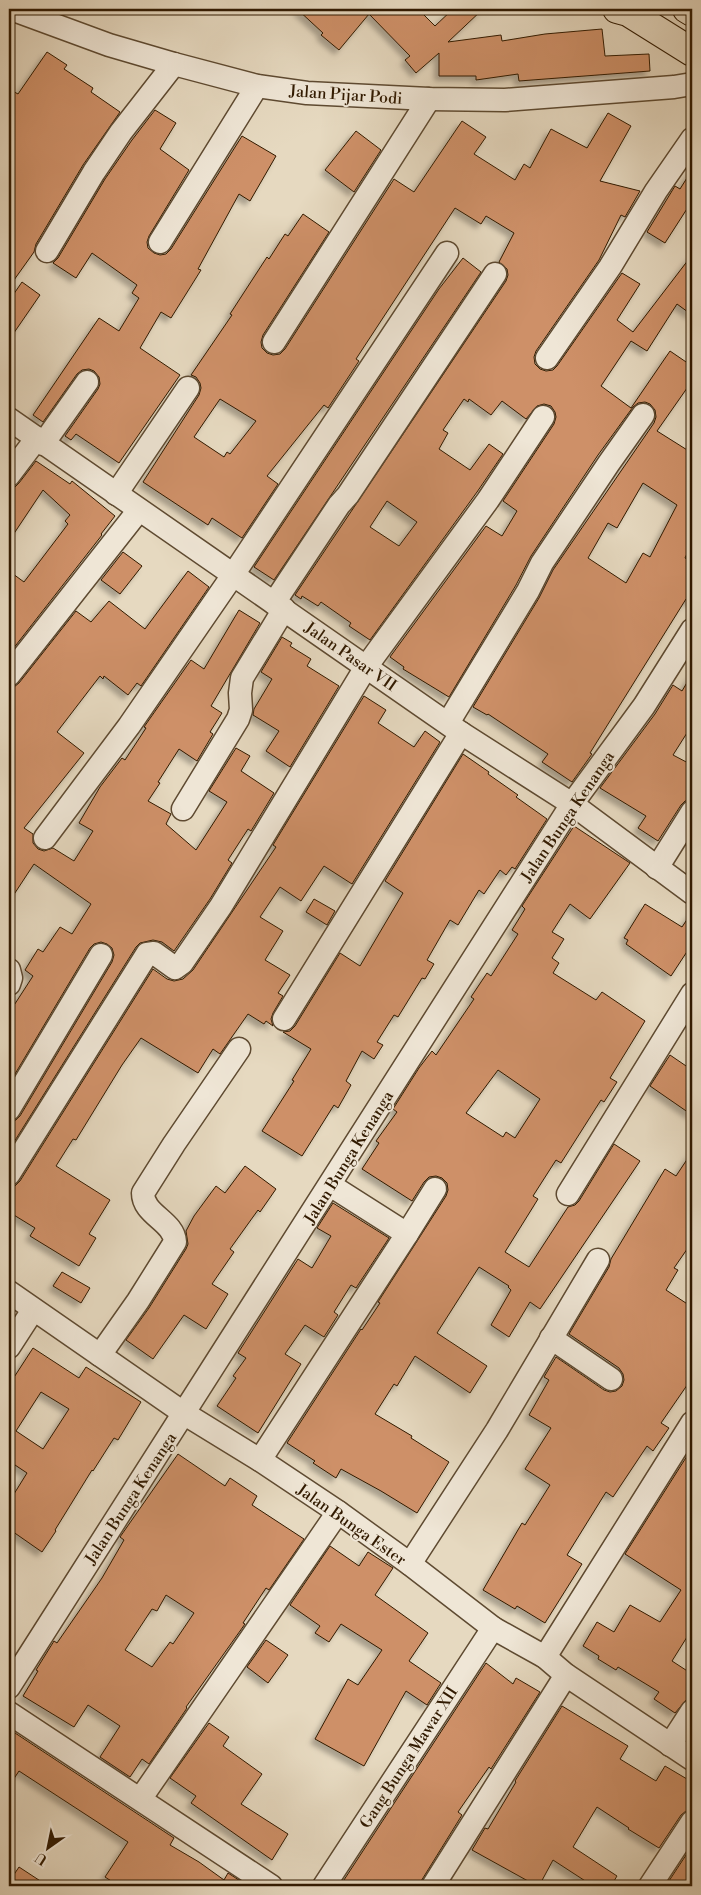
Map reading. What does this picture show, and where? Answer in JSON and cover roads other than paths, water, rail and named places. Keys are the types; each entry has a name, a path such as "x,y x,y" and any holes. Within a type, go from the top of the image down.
{"highway":[{"path":"687,9 692,12"},
{"path":"623,10 692,52"}],"street":[{"name":"Jalan Pijar Podi","path":"12,9 109,45 174,64 257,86 306,93 429,99 504,100 692,84"},
{"path":"47,251 99,164 121,132 174,64"},
{"path":"160,242 257,86"},
{"path":"274,342 362,207 429,99"},
{"path":"547,358 610,267 656,191 692,139"},
{"path":"45,838 129,726 234,575 447,253"},
{"path":"183,809 240,716 242,678 279,606 339,505 348,495 496,274"},
{"path":"9,475 40,441 87,382"},
{"path":"116,494 188,388"},
{"path":"284,1019 454,728 542,563 643,415"},
{"path":"9,1174 146,954 154,953 176,968 182,963 221,906 366,667 488,500 543,417"},
{"name":"Jalan Pasar VII","path":"9,419 454,728 572,804 692,893"},
{"path":"9,676 139,510"},
{"name":"Jalan Bunga Kenanga","path":"9,1687 572,804 644,706 692,630"},
{"path":"657,868 692,812"},
{"path":"9,1109 101,955"},
{"path":"9,970 11,978 9,984"},
{"path":"568,1194 692,994"},
{"path":"100,1355 175,1242 175,1237 171,1230 146,1206 143,1201 143,1194 174,1144 239,1049"},
{"path":"330,1185 408,1234"},
{"path":"260,1460 408,1234 435,1189"},
{"path":"410,1564 496,1430 598,1260"},
{"name":"Jalan Bunga Ester","path":"9,1292 184,1414 260,1460 338,1512 410,1564 493,1628 545,1658 566,1675 692,1759"},
{"path":"9,1347 34,1310"},
{"path":"551,1338 611,1378"},
{"path":"545,1658 692,1423"},
{"path":"141,1798 338,1512"},
{"name":"Gang Bunga Mawar XII","path":"324,1886 493,1628"},
{"path":"433,1886 566,1675"},
{"path":"670,1745 692,1711"},
{"path":"9,1713 141,1798 271,1886"},
{"path":"650,1886 692,1822"}]}
